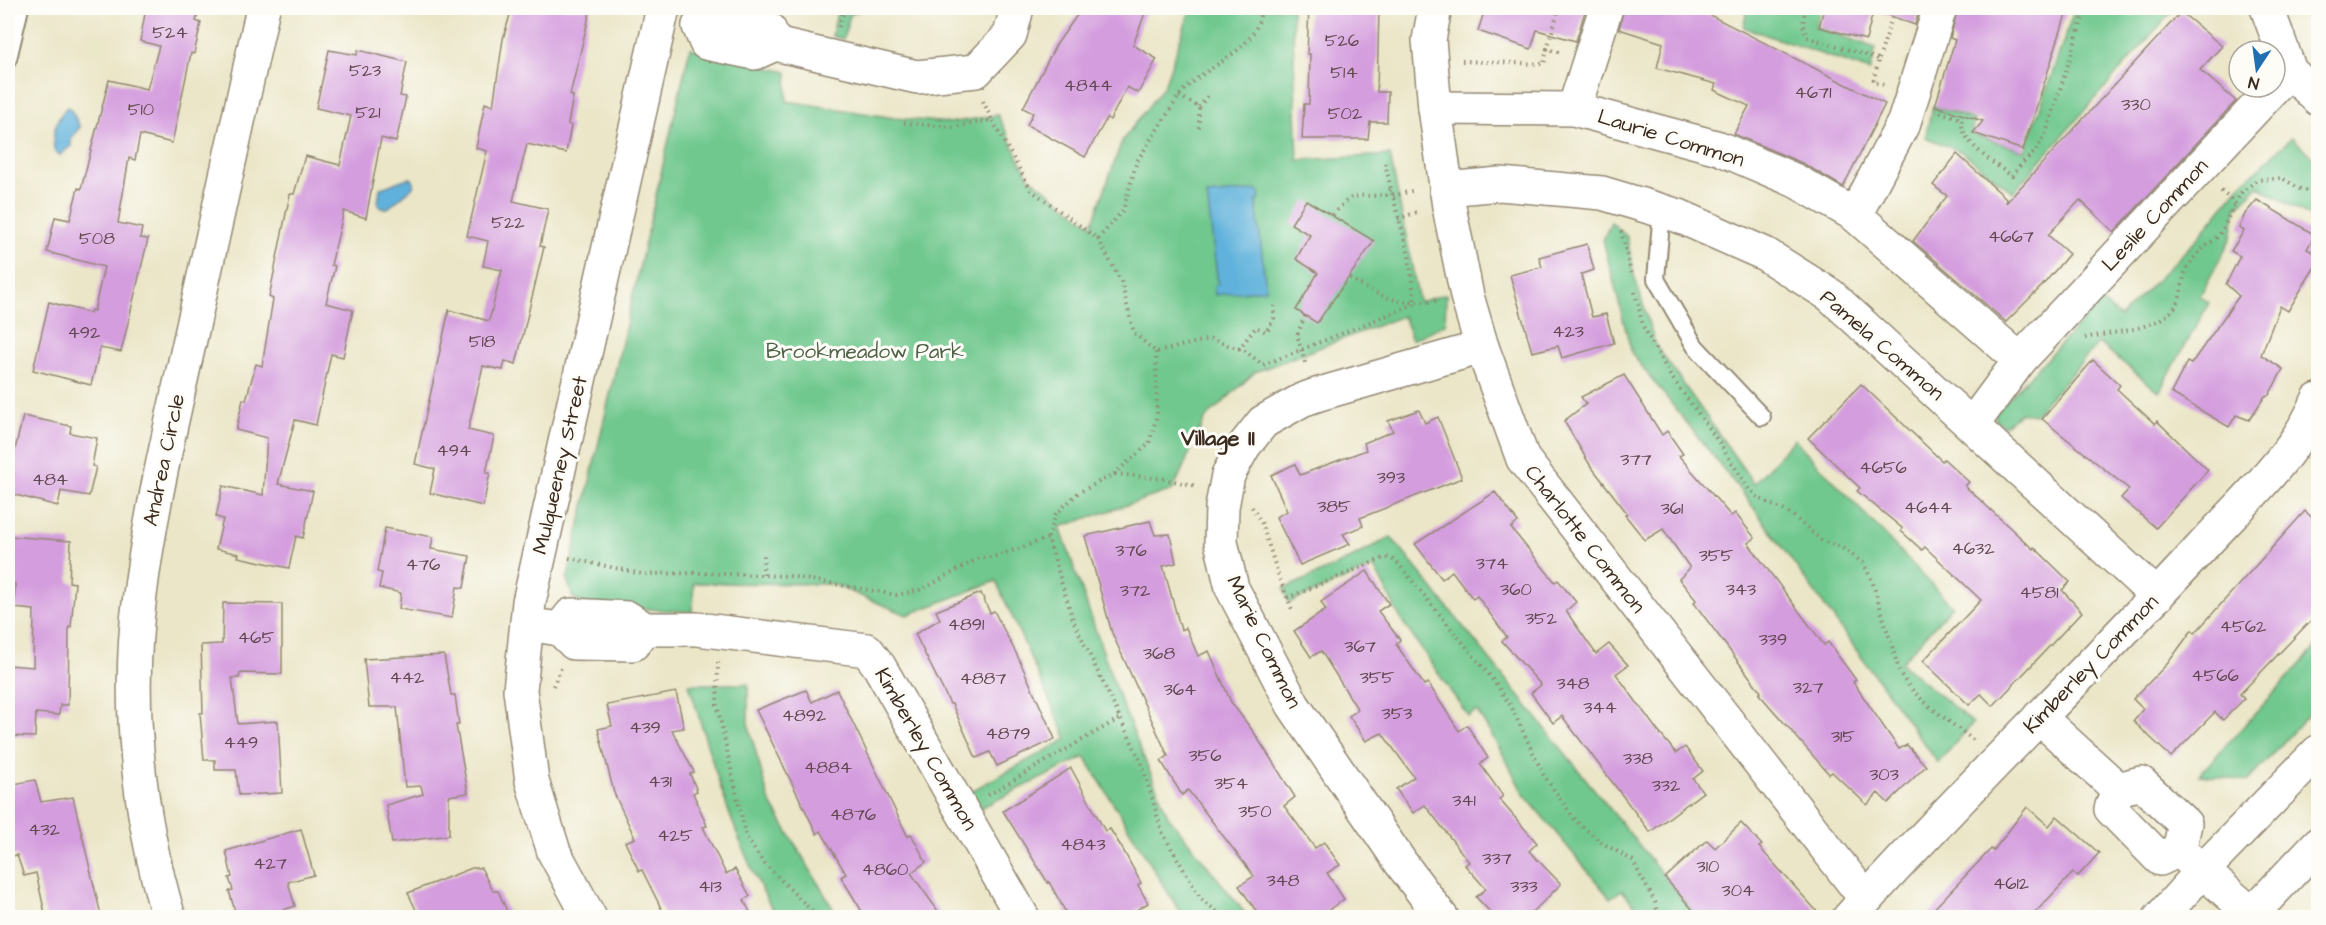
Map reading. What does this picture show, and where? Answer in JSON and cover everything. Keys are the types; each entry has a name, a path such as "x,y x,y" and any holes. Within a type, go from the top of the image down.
{"street":[{"name":"Andrea Circle","path":"169,918 154,868 139,771 135,682 140,598 153,507 263,8"},
{"path":"662,13 699,26 706,43 755,52 775,44 917,77 976,72 1010,35 1017,8"},
{"name":"Charlotte Common","path":"1435,8 1429,40 1446,189 1467,296 1482,347 1522,459 1857,908"},
{"path":"1574,109 1606,8"},
{"path":"1855,215 1905,122 1940,8"},
{"path":"2268,8 2290,71 2319,99"},
{"name":"Mulqueeney Street","path":"590,918 554,852 532,782 520,690 529,602 662,13"},
{"name":"Leslie Common","path":"1972,425 2020,360 2290,71"},
{"name":"Laurie Common","path":"1436,108 1574,109 1719,148 1796,181 1855,215 2020,360"},
{"name":"Pamela Common","path":"1446,189 1500,184 1602,193 1679,216 1765,254 1830,295 2157,596"},
{"name":"Marie Common","path":"1442,918 1401,863 1293,705 1232,588 1221,542 1222,507 1228,475 1244,446 1263,422 1309,397 1482,347"},
{"name":"Kimberley Common","path":"1857,908 2157,596 2290,450 2319,400"},
{"name":"Kimberley Common","path":"526,625 560,629 574,643 633,644 645,629 697,629 867,650 879,666 1023,918"},
{"path":"2039,717 2118,789 2111,809 2160,859 2191,861 2250,916 2319,844"},
{"path":"2160,918 2191,861 2319,752"}],"lane":[{"path":"8,59 20,8"},
{"path":"1662,211 1656,279 1695,346 1762,417"}],"path":[{"path":"1098,239 1123,210 1137,161 1186,86 1225,61 1246,41 1260,18 1261,8"},
{"path":"1456,60 1544,64 1559,8"},
{"path":"1805,8 1803,25 1807,37 1879,59"},
{"path":"1890,86 1873,82 1895,8"},
{"path":"1947,114 1962,118 1964,133 1971,143 2012,176 2035,152 2046,133 2086,8"},
{"path":"1547,49 1588,62"},
{"path":"1199,130 1199,107 1210,93"},
{"path":"1179,96 1199,107"},
{"path":"904,123 953,127 992,120 1031,190 1098,239 1121,281 1134,333 1156,352 1157,415 1149,444 1114,474 1078,493 1056,514 1048,538 1072,620 1142,764 1162,832 1201,899 1225,918"},
{"path":"1385,163 1409,256 1415,304"},
{"path":"2197,171 2235,203"},
{"path":"2083,338 2116,331 2134,330 2159,321 2177,304 2181,282 2188,266 2204,246 2216,238 2242,192 2257,180 2282,178 2300,189 2319,193"},
{"path":"1332,216 1347,198 1362,195 1386,195 1392,189"},
{"path":"1624,238 1632,276"},
{"path":"1350,278 1371,292 1415,304"},
{"path":"1634,286 1642,326 1670,375 1714,435 1749,489 1760,499 1791,514 1822,541 1842,547 1863,563 1872,580 1900,673 1905,682 1924,701 1997,760"},
{"path":"1156,352 1210,339 1239,350 1263,365 1415,304"},
{"path":"1239,350 1256,327 1266,332 1274,318 1274,306"},
{"path":"1301,350 1297,335 1305,316"},
{"path":"1114,474 1164,479"},
{"path":"565,557 642,574 763,575 822,580 897,595 922,589 979,558 997,556 1048,538"},
{"path":"763,575 764,552"},
{"path":"1287,598 1386,557 1396,561 1464,642 1511,706 1543,774 1576,821 1602,843 1632,860 1655,902 1659,918"},
{"path":"719,632 717,705 746,837 762,861 819,918"},
{"path":"962,811 1120,718"}],"green space":[{"path":"838,8 863,8 850,15 843,39 832,36"},
{"name":"Brookmeadow Park","path":"1191,8 1292,8 1298,160 1390,155 1419,302 1446,294 1445,324 1412,340 1403,316 1255,372 1205,419 1173,490 1060,527 1117,692 1168,816 1248,917 1183,917 1085,757 972,812 962,796 1067,739 996,581 907,615 832,584 694,583 692,612 586,605 573,598 567,580 690,48 787,72 787,101 895,118 949,123 998,115 1028,176 1092,225 1122,141 1164,86"},
{"path":"1748,8 1821,8 1815,27 1876,48 1870,71 1743,27"},
{"path":"2075,8 2175,8 2013,192 1962,152 1925,137 1933,106 1974,120 1971,134 2025,151"},
{"path":"2292,137 2318,163 2318,222 2258,186 2236,208 2231,238 2200,296 2209,303 2159,392 2099,343 2034,415 2021,412 2004,426 1995,421 1996,412 2101,301 2120,317 2195,241 2242,184"},
{"path":"1611,222 1627,237 1634,275 1655,344 1754,484 1794,439 1952,606 1901,663 1973,723 1938,763 1748,500 1632,354 1603,240"},
{"path":"1391,537 1697,917 1643,917 1622,890 1610,898 1523,793 1477,711 1468,716 1402,621 1374,567 1289,603 1284,589 1342,563"},
{"path":"2318,645 2318,704 2248,781 2199,775"},
{"path":"689,684 748,684 748,723 769,800 838,917 777,917 748,862 726,804"}],"water":[{"path":"67,107 70,108 80,127 71,139 71,146 60,155 54,150 54,133"},
{"path":"411,178 414,182 413,187 388,208 382,208 378,204 380,188"},
{"path":"1258,190 1260,200 1256,201 1266,289 1215,295 1214,286 1218,284 1207,195"}],"building":[{"path":"146,8 200,8 196,21 201,23 194,54 191,53 172,143 140,135 135,160 129,158 118,223 142,228 140,238 148,239 121,352 100,348 91,385 33,370 49,302 90,313 91,310 94,311 104,267 47,252 55,217 70,220 78,188 81,189 109,80 147,89 159,46 140,41"},
{"path":"512,8 591,8 570,95 573,96 568,124 571,126 566,153 527,144 513,201 548,209 540,246 544,247 516,364 505,361 503,370 483,366 468,430 494,436 486,473 490,473 483,506 430,493 435,469 415,464 449,310 489,321 502,270 483,266 488,241 467,236 487,151 476,148 485,103 493,106 503,39"},
{"path":"1082,8 1147,8 1133,45 1157,59 1138,93 1127,87 1110,120 1107,118 1085,157 1027,125 1033,113 1023,108 1056,45"},
{"path":"1309,8 1379,8 1377,92 1388,92 1387,122 1370,122 1368,139 1302,139 1304,104 1309,104 1310,54 1307,54"},
{"path":"1483,8 1586,8 1576,41 1537,30 1531,49 1478,31"},
{"path":"1624,8 1696,8 1885,104 1843,187 1804,164 1734,134 1749,106 1714,90 1716,84 1657,68 1663,43 1619,29"},
{"path":"1824,8 1874,8 1866,40 1819,27"},
{"path":"1876,8 1920,8 1915,25 1875,10"},
{"path":"1958,8 2068,8 2023,150 1973,133 1983,121 1935,106 1955,40 1950,38"},
{"path":"2181,12 2222,46 2200,70 2227,93 2227,99 2236,101 2114,232 2080,200 2048,235 2069,254 2042,286 2006,322 1913,241 1947,196 1933,185 1957,154 2007,199 2006,203"},
{"path":"329,50 357,55 358,50 407,62 400,96 406,97 396,142 381,138 366,218 344,211 331,265 335,266 326,303 353,310 343,357 331,354 316,425 295,420 278,484 313,491 303,538 296,536 289,568 238,557 239,554 216,549 223,519 216,517 223,486 263,495 267,438 236,430 243,399 246,400 256,364 262,366 273,299 269,297 290,194 294,194 305,156 340,165 351,116 316,108"},
{"path":"1306,200 1374,241 1317,323 1296,310 1318,273 1296,259 1310,235 1291,224"},
{"path":"2257,200 2315,235 2307,249 2319,255 2319,260 2288,311 2280,306 2261,355 2283,369 2269,395 2265,396 2249,420 2236,415 2229,427 2171,393 2187,362 2191,364 2239,296 2226,284 2240,256 2231,251 2244,231 2239,228 2245,214"},
{"path":"1587,244 1594,270 1581,274 1592,317 1606,314 1614,343 1562,358 1558,346 1532,352 1510,275 1542,267 1539,257"},
{"path":"2093,360 2120,385 2117,389 2155,424 2157,421 2208,470 2156,528 2121,498 2129,489 2042,419"},
{"path":"1624,375 1662,435 1667,431 1683,454 1679,456 1731,516 1735,513 1755,538 1748,543 1824,645 1828,642 1856,680 1853,682 1899,749 1907,745 1926,766 1888,803 1878,793 1867,805 1832,772 1829,774 1759,694 1761,692 1694,603 1696,600 1679,579 1690,568 1663,529 1645,540 1590,465 1564,421 1586,404 1581,397"},
{"path":"1861,384 1942,461 1944,459 1969,482 1965,486 2070,582 2062,590 2082,612 1993,706 1981,694 1969,705 1923,661 1981,600 1925,547 1922,550 1901,531 1902,528 1857,491 1860,488 1808,438"},
{"path":"1419,410 1425,423 1438,417 1462,478 1360,518 1363,526 1343,534 1350,544 1300,565 1276,517 1287,511 1271,475 1295,464 1300,475 1366,450 1364,443 1393,431 1388,421"},
{"path":"23,416 71,426 70,433 97,438 92,466 96,467 89,496 61,491 58,506 8,493 8,449 15,450"},
{"path":"1495,492 1518,522 1511,528 1555,582 1558,580 1576,602 1566,611 1596,654 1609,644 1628,665 1616,674 1657,730 1676,753 1685,747 1703,771 1693,779 1703,792 1650,832 1562,716 1553,723 1531,693 1541,685 1502,641 1507,637 1477,596 1473,599 1452,571 1442,579 1415,544"},
{"path":"2305,511 2319,524 2319,612 2240,694 2244,699 2223,720 2215,712 2171,757 2133,721 2143,709 2133,699 2168,663 2192,630 2195,633"},
{"path":"1150,521 1155,535 1170,534 1176,563 1163,566 1181,630 1186,628 1198,656 1209,651 1231,702 1255,734 1295,797 1284,806 1315,848 1324,842 1340,865 1327,873 1344,899 1317,918 1261,918 1239,886 1254,876 1188,790 1182,795 1161,761 1168,756 1112,633 1085,536"},
{"path":"385,528 433,537 431,549 470,556 464,588 457,587 452,618 399,609 401,593 379,588 382,573 377,572"},
{"path":"8,536 71,541 69,582 75,583 71,627 69,627 68,705 60,705 59,715 36,713 35,737 8,736 8,665 33,667 34,610 14,608 15,584 8,583"},
{"path":"1367,571 1389,604 1378,611 1400,640 1396,644 1424,685 1428,683 1459,731 1467,725 1488,758 1480,764 1503,796 1499,799 1537,843 1529,851 1561,884 1524,918 1496,918 1476,897 1486,889 1465,865 1469,862 1425,805 1413,813 1396,789 1414,777 1382,733 1366,741 1349,716 1358,710 1321,651 1311,657 1294,631 1326,610 1321,602"},
{"path":"981,593 990,613 994,611 1017,655 1055,739 997,766 990,752 976,758 952,704 915,634 940,619 936,611"},
{"path":"223,603 282,604 282,674 240,673 239,678 232,678 238,724 278,721 282,793 239,795 236,770 215,770 215,760 204,760 200,713 203,713 201,645 222,644"},
{"path":"444,655 451,695 455,695 459,725 456,725 468,793 449,796 449,835 392,843 386,805 423,794 421,786 405,787 397,707 369,707 364,659"},
{"path":"806,690 812,702 837,690 908,837 911,834 926,862 911,873 943,918 866,918 841,877 846,874 821,831 817,834 756,710"},
{"path":"676,692 684,728 672,730 694,772 690,774 697,791 693,793 707,826 703,827 726,874 735,869 750,896 744,900 753,918 666,918 625,842 635,838 614,793 598,729 612,726 607,705"},
{"path":"1071,768 1105,831 1110,829 1141,883 1138,885 1148,903 1124,918 1069,918 1049,882 1003,811"},
{"path":"35,780 41,802 73,797 101,915 46,918 36,873 24,876 17,855 8,857 8,785"},
{"path":"2027,807 2049,826 2057,816 2099,853 2078,876 2073,873 2030,918 1925,918 1991,849 1993,851"},
{"path":"1741,823 1762,845 1759,847 1823,918 1700,918 1665,878 1707,840 1715,848"},
{"path":"301,829 314,875 288,882 295,906 274,913 275,918 237,918 229,891 233,890 229,878 232,877 226,851"},
{"path":"472,868 481,868 493,891 498,891 510,918 420,918 408,893"}],"district":[{"name":"Village II","path":"1218,438"}]}
